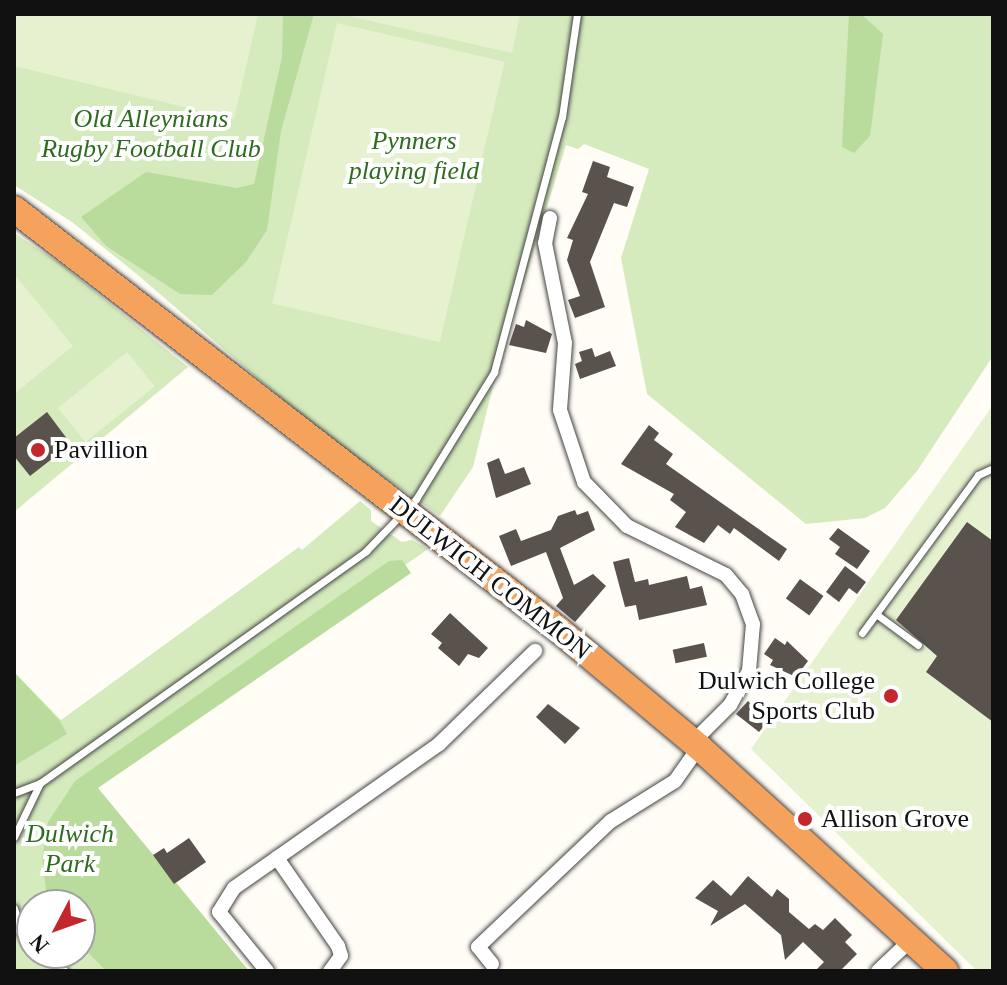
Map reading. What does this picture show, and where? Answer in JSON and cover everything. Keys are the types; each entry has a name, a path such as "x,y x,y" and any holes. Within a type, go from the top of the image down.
{"highway":[{"name":"DULWICH COMMON","path":"14,209 406,512 696,745 945,971"}],"street":[{"path":"492,964 478,947 611,821 675,781 696,745 730,705 749,671 753,624 742,594 726,575 627,526 584,482 560,410 565,343 545,243 550,218"},
{"path":"267,971 219,912 234,888 439,744 535,651"},
{"path":"277,858 338,946 341,956 330,971"},
{"path":"878,971 912,939"}],"lane":[{"path":"14,793 40,783 366,551 406,512 494,372 562,117 577,14"},
{"path":"862,633 978,475 993,468"},
{"path":"876,614 918,645"},
{"path":"14,837 40,783"}],"green space":[{"path":"14,14 993,14 993,356 917,471 885,508 865,518 806,524 647,394 621,258 649,169 584,144 578,149 566,145 497,370 473,467 440,516 319,431 139,276 72,222 14,185"},
{"path":"14,14 258,14 234,119 14,66"},
{"path":"314,14 281,131 267,230 246,262 212,295 180,294 106,246 81,217 146,172 237,188 254,184 282,57 283,16"},
{"path":"340,14 520,14 512,53"},
{"path":"849,14 861,14 883,34 870,136 854,153 842,147"},
{"name":"Pynners playing field","path":"337,23 505,62 440,342 272,304"},
{"path":"14,233 61,264 188,367 14,512"},
{"path":"14,274 73,346 14,394"},
{"path":"127,352 155,386 86,442 58,408"},
{"name":"Dulwich College Sports Club","path":"993,405 993,971 977,971 751,749"},
{"name":"Dulwich Park","path":"360,501 371,510 371,521 402,542 412,540 428,549 91,786 249,971 14,971 14,672 61,720 299,547 302,550"},
{"path":"402,560 411,573 98,788 249,971 106,971 96,961 96,889 46,889 42,859 48,822 75,781 389,561"},
{"path":"14,672 60,721 67,734 14,766"}],"building":[{"path":"593,161 610,167 607,177 634,187 627,207 614,203 590,262 605,307 575,318 568,300 580,296 567,260 573,240 567,238 588,194 582,192"},
{"path":"526,320 552,334 546,353 509,345 516,324 524,327"},
{"path":"592,348 595,357 610,351 616,366 580,379 575,364 582,361 579,352"},
{"name":"Pavillion","path":"47,412 71,444 30,476 14,456 14,438"},
{"path":"649,425 659,433 654,440 673,454 666,464 787,549 779,561 734,528 730,534 718,525 704,543 675,527 686,512 670,500 674,494 621,464"},
{"path":"499,458 505,474 524,467 531,484 496,498 487,463"},
{"path":"575,510 577,515 588,511 595,530 560,548 574,585 593,574 606,586 575,622 556,606 563,598 546,552 511,566 499,536 516,529 521,541 551,530 558,516"},
{"path":"967,522 993,541 993,722 926,672 937,656 896,620"},
{"path":"838,528 870,551 857,569 835,554 840,547 829,539"},
{"path":"629,558 635,582 648,579 649,585 687,576 690,589 702,586 707,605 639,620 636,605 625,607 613,562"},
{"path":"845,566 866,582 857,594 849,588 839,602 826,592"},
{"path":"800,579 823,596 809,615 786,598"},
{"path":"450,613 488,648 479,658 468,654 459,666 438,648 442,643 431,634"},
{"path":"775,638 785,645 787,641 808,661 796,677 770,665 773,660 764,654"},
{"path":"704,643 707,657 676,663 673,650"},
{"path":"748,701 768,721 759,732 736,714"},
{"path":"548,704 580,728 565,744 536,717"},
{"path":"189,838 206,862 174,884 153,855 164,848 167,853"},
{"path":"748,876 772,897 777,889 789,899 789,912 809,929 815,924 823,930 835,918 852,935 845,942 857,954 840,971 815,971 824,962 803,942 785,960 781,935 745,904 710,926 718,911 695,898 713,880 731,896"}],"place":[{"name":"Pavillion","path":"38,450"},
{"name":"Dulwich College Sports Club","path":"891,696"},
{"name":"Allison Grove","path":"805,819"}],"park label":[{"name":"Old Alleynians Rugby Football Club","path":"151,134"}]}
